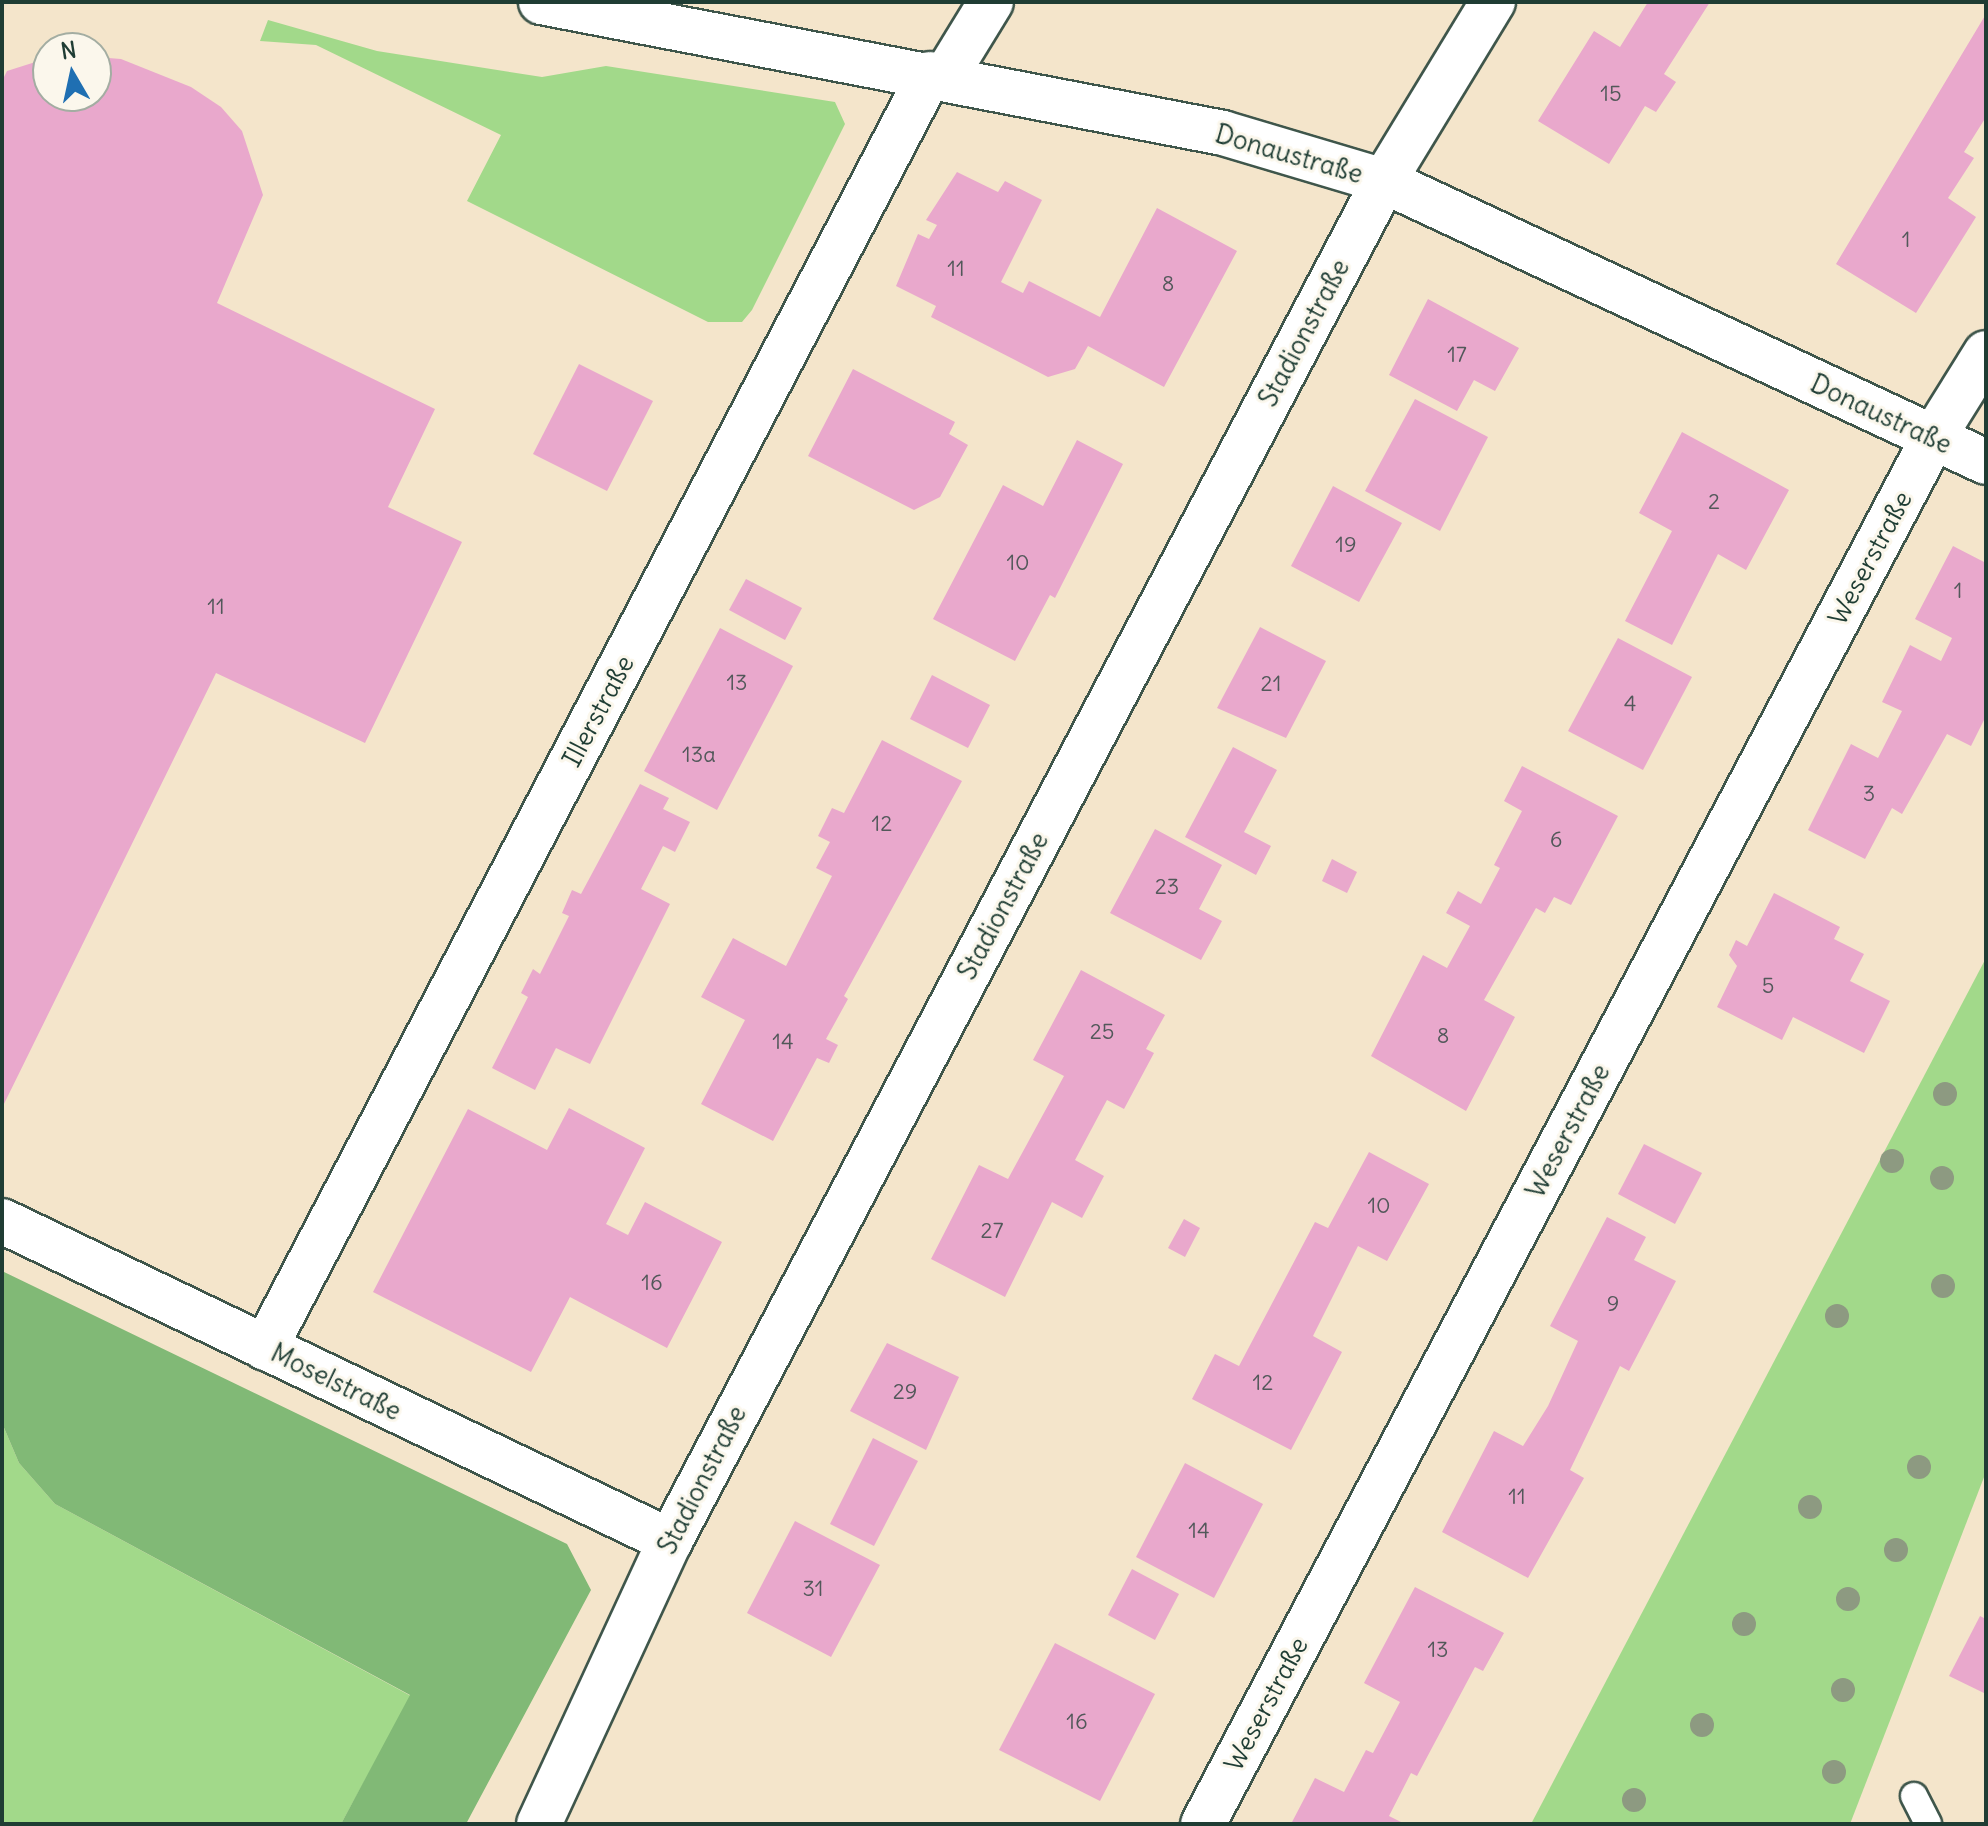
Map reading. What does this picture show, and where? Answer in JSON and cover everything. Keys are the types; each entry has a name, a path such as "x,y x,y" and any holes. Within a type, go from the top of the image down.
{"street":[{"name":"Donaustraße","path":"541,2 937,75 1223,133 1384,181 1986,462"},
{"name":"Illerstraße","path":"265,1348 937,75 991,2"},
{"name":"Stadionstraße","path":"539,1824 670,1541 1384,181 1493,2"},
{"name":"Weserstraße","path":"1203,1824 1933,438 1986,353"},
{"name":"Moselstraße","path":"2,1221 670,1541"}],"lane":[{"path":"1914,1796 1928,1824"}],"green space":[{"path":"268,20 377,51 542,77 606,66 835,102 845,124 752,310 742,322 708,322 467,201 501,135 316,45 260,41"},
{"path":"1986,958 1986,1472 1850,1824 1531,1824"},
{"path":"2,1271 567,1544 591,1590 466,1824 341,1824 410,1695 55,1504 19,1463 2,1423"},
{"path":"2,1423 19,1463 55,1504 411,1696 341,1824 2,1824"}],"building":[{"path":"1648,2 1710,2 1664,74 1676,82 1656,112 1645,106 1609,164 1538,121 1594,31 1620,47"},
{"path":"1986,14 1986,117 1964,152 1974,158 1948,198 1976,217 1916,313 1836,264"},
{"path":"112,58 191,87 221,107 242,131 263,195 217,303 435,409 388,507 462,542 365,743 216,673 2,1108 2,81 7,71 32,63 32,112 112,112"},
{"path":"957,172 998,192 1005,181 1042,200 1001,282 1023,293 1029,281 1100,317 1157,208 1237,251 1164,387 1088,346 1075,369 1048,377 931,317 936,306 896,286 918,234 929,239 937,225 926,220"},
{"path":"1428,299 1519,348 1495,391 1474,380 1457,411 1389,375"},
{"path":"579,364 653,401 607,491 533,454"},
{"path":"853,369 955,422 949,434 968,445 940,497 914,510 808,456"},
{"path":"1415,399 1488,437 1440,531 1365,491"},
{"path":"1682,432 1789,490 1746,570 1718,554 1672,645 1625,621 1672,531 1639,513"},
{"path":"1077,440 1123,464 1055,598 1050,595 1015,661 933,619 1003,485 1043,506"},
{"path":"1333,486 1402,523 1359,602 1291,566"},
{"path":"1953,546 1986,563 1986,716 1971,746 1947,734 1902,814 1892,808 1865,859 1808,830 1851,744 1878,758 1902,711 1882,702 1910,645 1941,661 1952,638 1915,619"},
{"path":"746,579 802,608 785,640 729,610"},
{"path":"1260,627 1326,661 1286,738 1217,708"},
{"path":"720,628 793,666 717,810 644,771"},
{"path":"1618,638 1692,677 1643,770 1568,731"},
{"path":"932,675 990,705 968,748 910,719"},
{"path":"882,740 962,781 844,996 848,999 826,1039 838,1045 829,1063 817,1058 773,1141 701,1104 745,1020 701,997 733,938 786,966 832,876 816,868 830,842 818,836 832,808 844,813"},
{"path":"1233,747 1277,770 1244,832 1271,846 1256,875 1185,837"},
{"path":"1522,766 1618,816 1571,905 1554,897 1545,913 1536,908 1484,1000 1515,1017 1466,1111 1371,1056 1423,955 1447,968 1470,926 1446,913 1458,891 1481,904 1500,868 1494,865 1522,811 1504,801"},
{"path":"640,784 669,798 663,809 690,822 675,852 663,846 641,889 670,904 590,1064 556,1048 535,1090 492,1068 528,997 521,993 533,969 540,974 569,916 562,913 572,890 581,894"},
{"path":"1155,829 1222,865 1199,909 1222,921 1201,960 1110,913"},
{"path":"1332,859 1357,872 1347,893 1322,881"},
{"path":"1774,893 1840,927 1834,939 1864,954 1850,981 1890,1001 1864,1053 1793,1017 1782,1040 1717,1007 1737,966 1729,955 1736,940 1747,946"},
{"path":"1081,970 1165,1015 1146,1049 1154,1053 1124,1109 1107,1100 1075,1160 1104,1176 1082,1218 1052,1202 1005,1297 931,1259 979,1165 1008,1179 1064,1076 1033,1060"},
{"path":"569,1108 645,1148 606,1224 628,1235 645,1202 722,1242 667,1348 570,1297 531,1372 373,1292 468,1109 547,1150"},
{"path":"1644,1144 1702,1173 1675,1224 1618,1194"},
{"path":"1369,1152 1429,1184 1387,1261 1358,1246 1313,1336 1342,1352 1291,1450 1192,1399 1215,1354 1239,1366 1315,1222 1328,1228"},
{"path":"1607,1217 1646,1237 1634,1260 1676,1281 1629,1371 1620,1366 1570,1470 1584,1478 1528,1578 1442,1532 1494,1431 1523,1446 1548,1406 1578,1341 1550,1326"},
{"path":"1184,1219 1200,1228 1185,1257 1168,1248"},
{"path":"887,1343 959,1377 926,1450 850,1411"},
{"path":"873,1438 918,1461 874,1546 830,1524"},
{"path":"1185,1463 1263,1504 1214,1598 1136,1557"},
{"path":"795,1521 880,1565 831,1657 747,1613"},
{"path":"1132,1569 1179,1594 1155,1640 1108,1615"},
{"path":"1415,1587 1504,1633 1483,1671 1475,1667 1417,1776 1411,1773 1389,1816 1405,1824 1291,1824 1315,1778 1344,1792 1366,1750 1373,1753 1400,1702 1364,1683"},
{"path":"1980,1616 1986,1619 1986,1694 1949,1676"},
{"path":"1055,1643 1155,1694 1100,1801 999,1750"}]}
